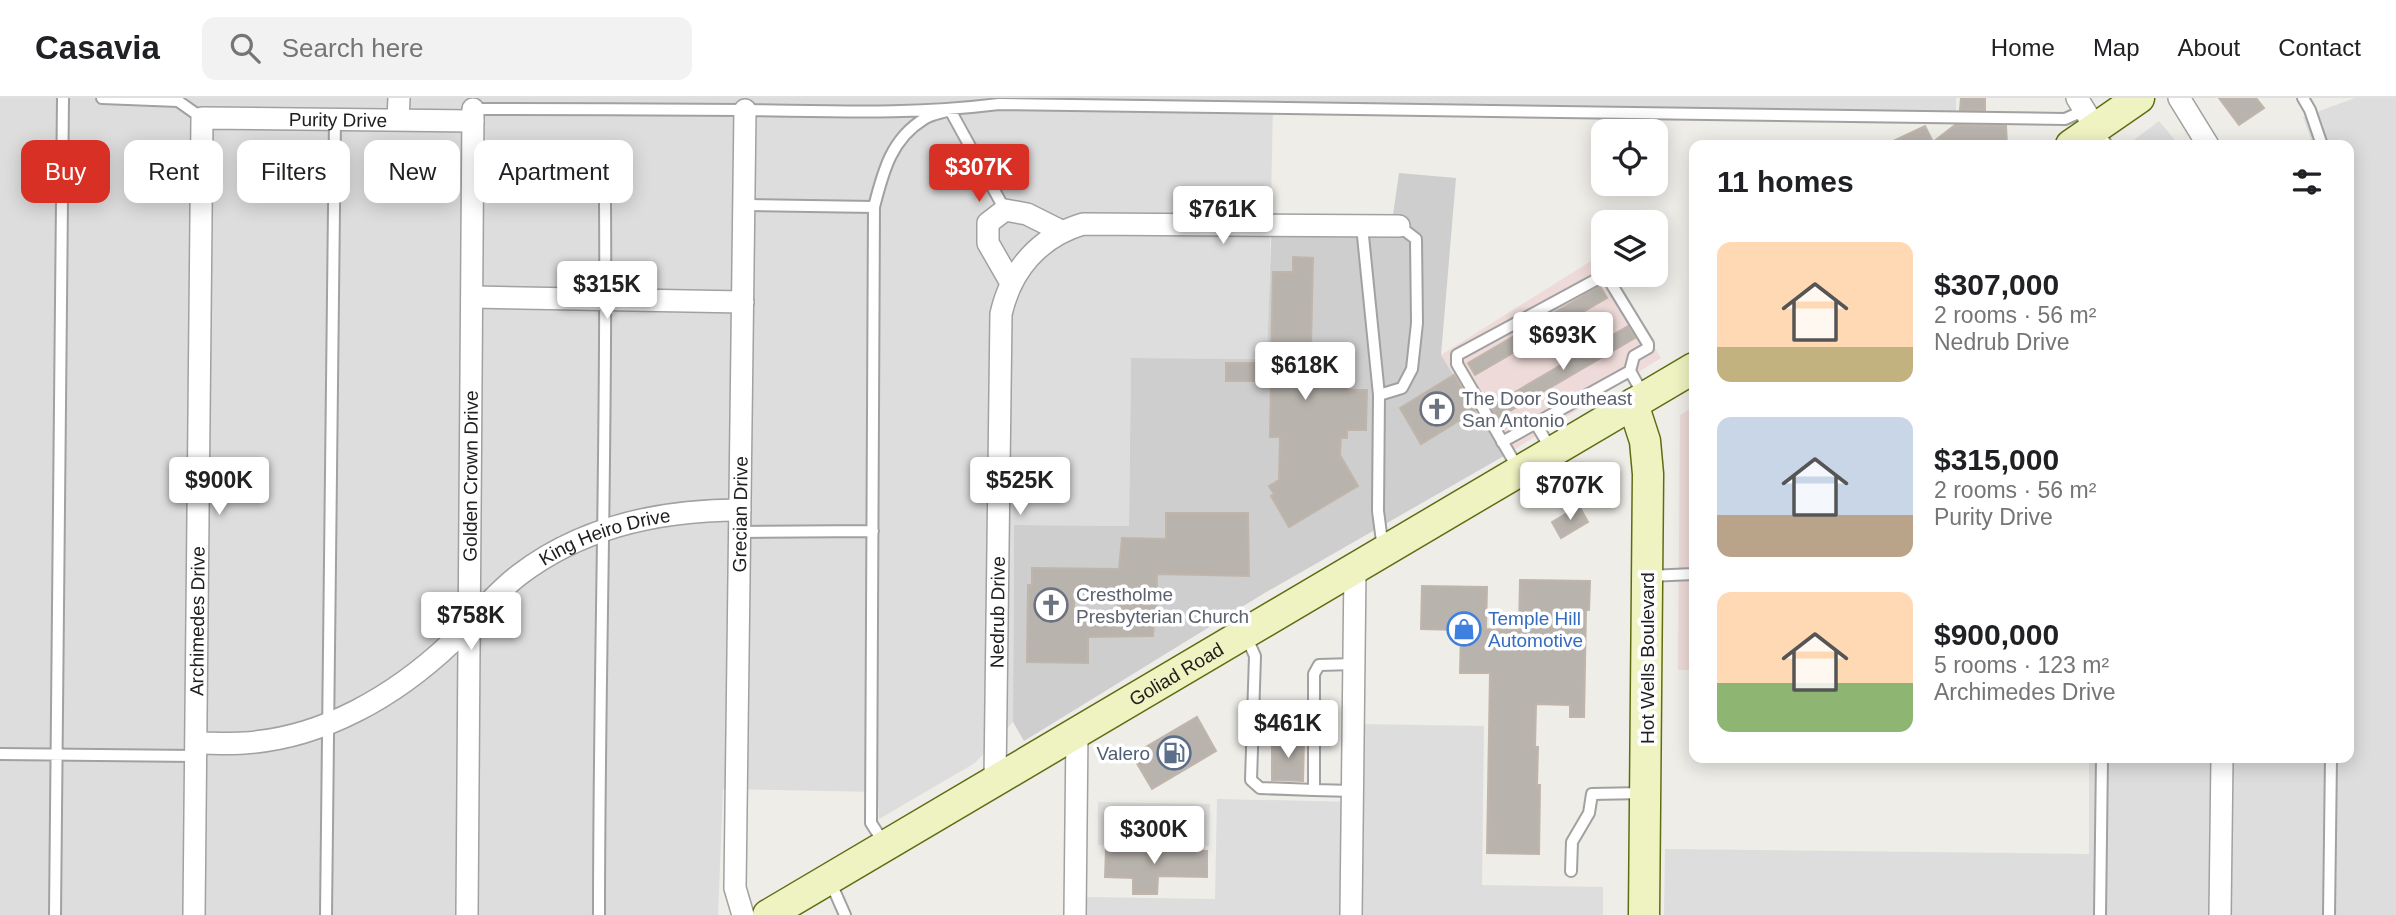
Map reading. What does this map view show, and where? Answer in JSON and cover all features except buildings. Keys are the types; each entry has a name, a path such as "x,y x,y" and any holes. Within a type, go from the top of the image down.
{"main road":[{"path":"2075,140 2091,120 2139,98"},
{"name":"Goliad Road","path":"768,915 1553,451 1587,413 1639,400 1689,371"},
{"name":"Hot Wells Boulevard","path":"1639,400 1648,474 1644,915"}],"street":[{"path":"398,120 399,98"},
{"path":"2179,98 2205,140"},
{"name":"Grecian Drive","path":"743,915 735,888 745,110"},
{"name":"Purity Drive","path":"202,118 398,120 473,115"},
{"name":"Golden Crown Drive","path":"467,915 473,115"},
{"name":"Archimedes Drive","path":"194,915 202,118"},
{"path":"1011,284 988,243 988,223 1005,210 1027,215 1061,231 1083,224 1399,226"},
{"name":"Nedrub Drive","path":"995,780 1001,314 1020,267 1061,231"},
{"path":"472,297 743,302"},
{"name":"King Heiro Drive","path":"196,750 281,737 329,722 380,698 411,679 519,575 572,543 637,519 740,510"},
{"path":"1351,915 1355,568"},
{"path":"1075,915 1077,732"},
{"path":"2220,915 2222,763"}],"lane":[{"path":"55,915 63,98"},
{"path":"102,98 178,101 202,118"},
{"path":"2303,98 2320,140"},
{"path":"885,845 872,823 874,207 884,166 900,140 925,118 950,110 999,101 2091,120"},
{"path":"473,115 745,110 869,113 950,110"},
{"path":"950,110 1005,210"},
{"path":"327,915 335,119"},
{"path":"599,915 602,531 606,408 605,203"},
{"path":"744,205 874,207"},
{"path":"1362,226 1379,396 1378,511 1383,552"},
{"path":"1379,396 1402,388 1412,369 1416,323 1416,239 1399,226"},
{"path":"1502,442 1536,424 1587,413 1630,371 1634,356 1648,348 1609,280 1601,277 1457,355 1457,364 1502,442 1519,471"},
{"path":"1630,371 1639,400"},
{"path":"1536,424 1553,451"},
{"path":"740,532 873,531"},
{"path":"1647,576 1689,575"},
{"path":"1244,633 1255,656 1251,780 1260,788 1353,791"},
{"path":"1314,790 1314,674 1320,664 1354,664"},
{"path":"0,754 57,755 196,750"},
{"path":"2100,915 2102,763"},
{"path":"2329,915 2331,763"},
{"path":"1571,871 1572,842 1589,813 1592,794 1645,793"},
{"path":"829,879 845,915"}],"shaded area":[{"path":"0,98 1956,98 1956,113 1273,103 1268,359 1131,358 1129,526 1014,525 1013,722 975,763 879,819 878,792 723,789 718,915 0,915"},
{"path":"2355,98 2396,98 2396,915 1664,915 1665,849 2089,854 2089,763 2354,763 2354,140 2309,140 2311,139 2303,117"},
{"path":"2159,121 2175,140 2134,140"},
{"path":"1399,173 1456,178 1441,355 1504,456 1263,594 1024,741 1013,722 1014,525 1129,526 1131,358 1267,359 1272,215 1393,215"},
{"path":"1591,261 1591,287 1617,287 1661,358 1504,456 1441,355"},
{"path":"1689,409 1689,670 1678,670 1680,415"},
{"path":"1361,724 1484,726 1482,885 1603,887 1603,915 1087,915 1087,897 1215,899 1217,799 1359,802"},
{"path":"1098,802 1210,804 1209,846 1098,845"}],"place":[{"name":"The Door Southeast San Antonio","path":"1437,409"},
{"name":"Crestholme Presbyterian Church","path":"1051,605"},
{"name":"Temple Hill Automotive","path":"1464,629"},
{"name":"Valero","path":"1174,753"}]}
